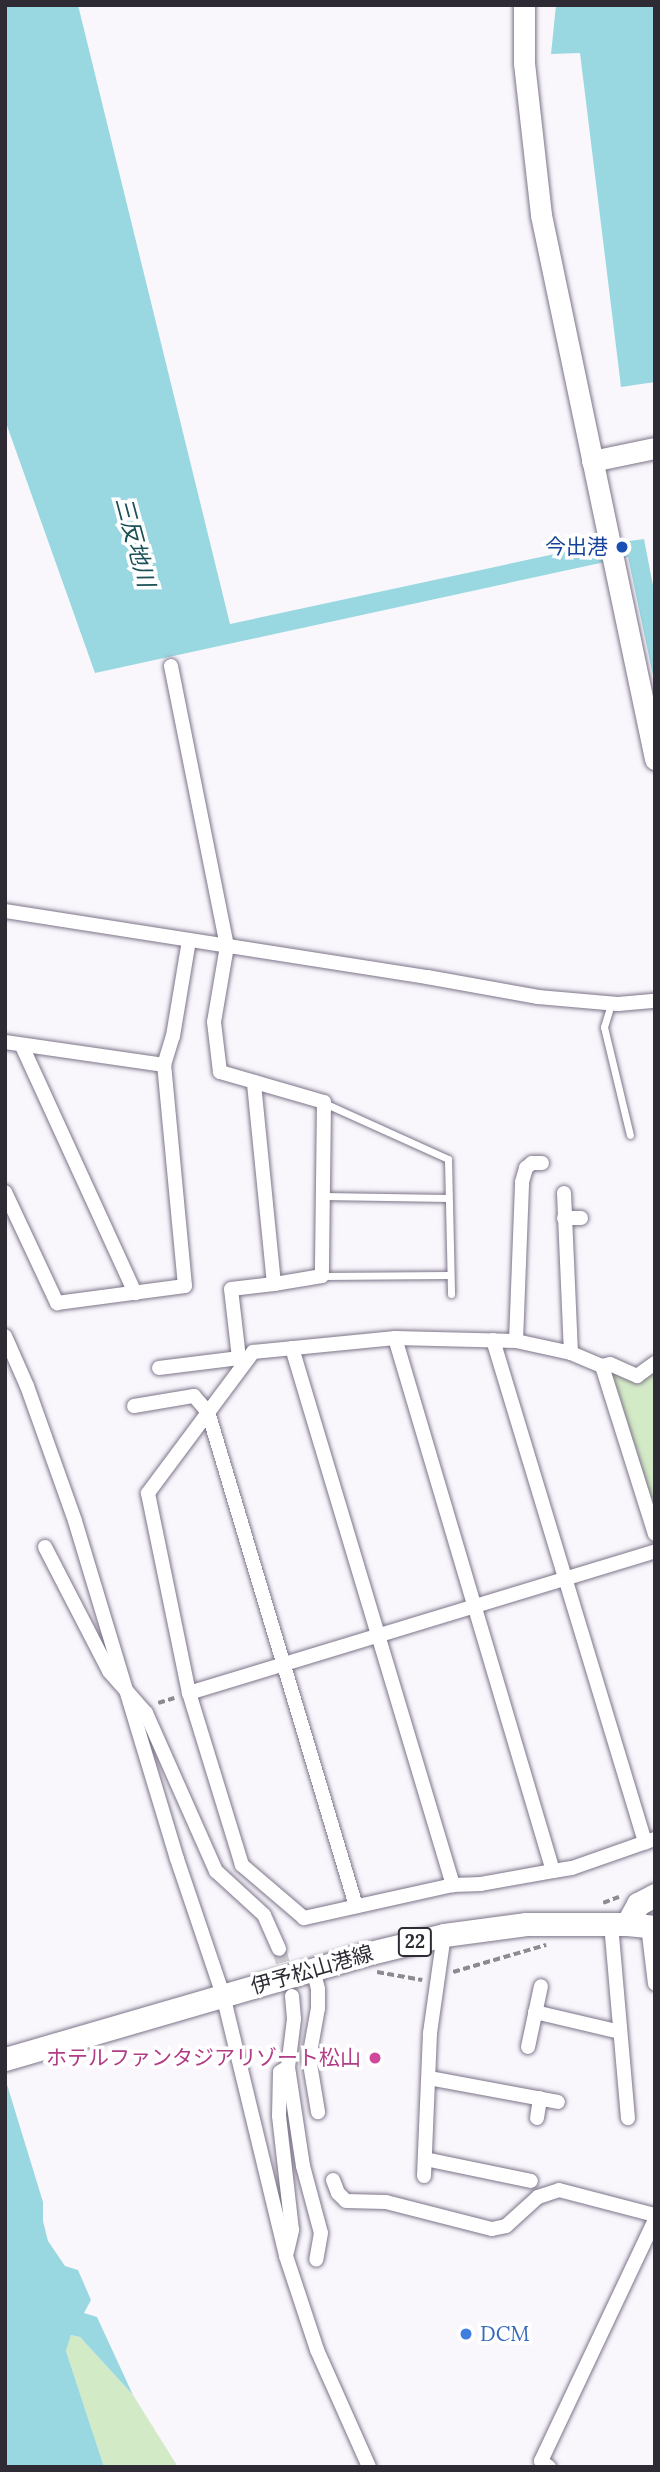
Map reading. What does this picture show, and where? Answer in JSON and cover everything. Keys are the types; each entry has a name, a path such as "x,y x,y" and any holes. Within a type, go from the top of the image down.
{"main road":[{"path":"635,1925 638,1904 655,1895"},
{"name":"伊予松山港線","path":"5,2059 313,1969 444,1935 526,1924 635,1925"}],"street":[{"path":"524,5 524,63 532,158 541,215 655,759"},
{"path":"592,461 655,448"},
{"path":"171,666 227,946 215,1022 219,1072 324,1102 321,1276 231,1289 242,1361"},
{"path":"5,911 427,977 538,998 611,1004 655,1000"},
{"path":"5,1192 57,1303 185,1286 164,1065 173,1036 188,940"},
{"path":"5,1042 164,1065"},
{"path":"22,1046 135,1293"},
{"path":"254,1082 275,1283"},
{"path":"516,1341 522,1182 526,1168 532,1163 542,1163"},
{"path":"564,1193 571,1353"},
{"path":"564,1218 582,1218"},
{"path":"5,1336 27,1386 75,1521 216,1998 286,2256 317,2350 369,2467"},
{"path":"494,1340 564,1578 650,1841 572,1868 481,1884 453,1885 304,1918 242,1865 189,1693 148,1493 242,1361 253,1352 396,1338 494,1340 516,1341 571,1353 602,1366 610,1364 637,1376 655,1363"},
{"path":"396,1338 472,1606 553,1871"},
{"path":"292,1348 453,1885"},
{"path":"159,1368 242,1361"},
{"path":"602,1366 650,1505 655,1534"},
{"path":"134,1406 194,1396 208,1412 356,1906"},
{"path":"45,1547 109,1671 142,1708 216,1871 264,1915 279,1949"},
{"path":"189,1693 655,1551"},
{"path":"635,1925 655,1984"},
{"path":"628,2118 620,2032 635,1925"},
{"path":"424,2176 430,2033 444,1935"},
{"path":"313,1969 318,1989 318,2008 309,2058 318,2112"},
{"path":"528,2047 541,1986"},
{"path":"292,1996 294,2019 288,2067 303,2166 321,2233 316,2260"},
{"path":"535,2012 620,2032"},
{"path":"286,2256 292,2230 279,2116 280,2072 288,2067"},
{"path":"429,2078 558,2102"},
{"path":"537,2118 540,2098"},
{"path":"425,2159 531,2181"},
{"path":"514,2177 517,2161"},
{"path":"333,2180 338,2193 346,2201 386,2202 492,2229 518,2219 547,2192 559,2190 655,2218 541,2461 549,2467"}],"lane":[{"path":"611,1004 604,1027 630,1135"},
{"path":"324,1102 448,1159 451,1294"},
{"path":"323,1196 448,1198"},
{"path":"321,1276 450,1275"}],"path":[{"path":"142,1708 189,1693"}],"green space":[{"path":"655,1369 655,1497 648,1499 610,1380 612,1371"},
{"path":"71,2335 80,2337 133,2395 178,2467 104,2467 66,2351"}],"water":[{"name":"三反地川","path":"5,5 78,5 230,624 592,546 644,539 655,596 655,685 628,557 95,673 5,420"},
{"path":"556,5 655,5 655,382 621,387 580,53 551,54"},
{"path":"5,2078 43,2202 43,2221 48,2241 65,2266 78,2270 91,2300 84,2313 97,2317 133,2395 80,2337 71,2335 66,2351 104,2467 5,2467"}],"tunnel":[{"path":"279,1949 288,1982"}],"place":[{"name":"今出港","path":"622,547"},
{"name":"ホテルファンタジアリゾート松山","path":"375,2058"},
{"name":"DCM","path":"466,2334"}]}
